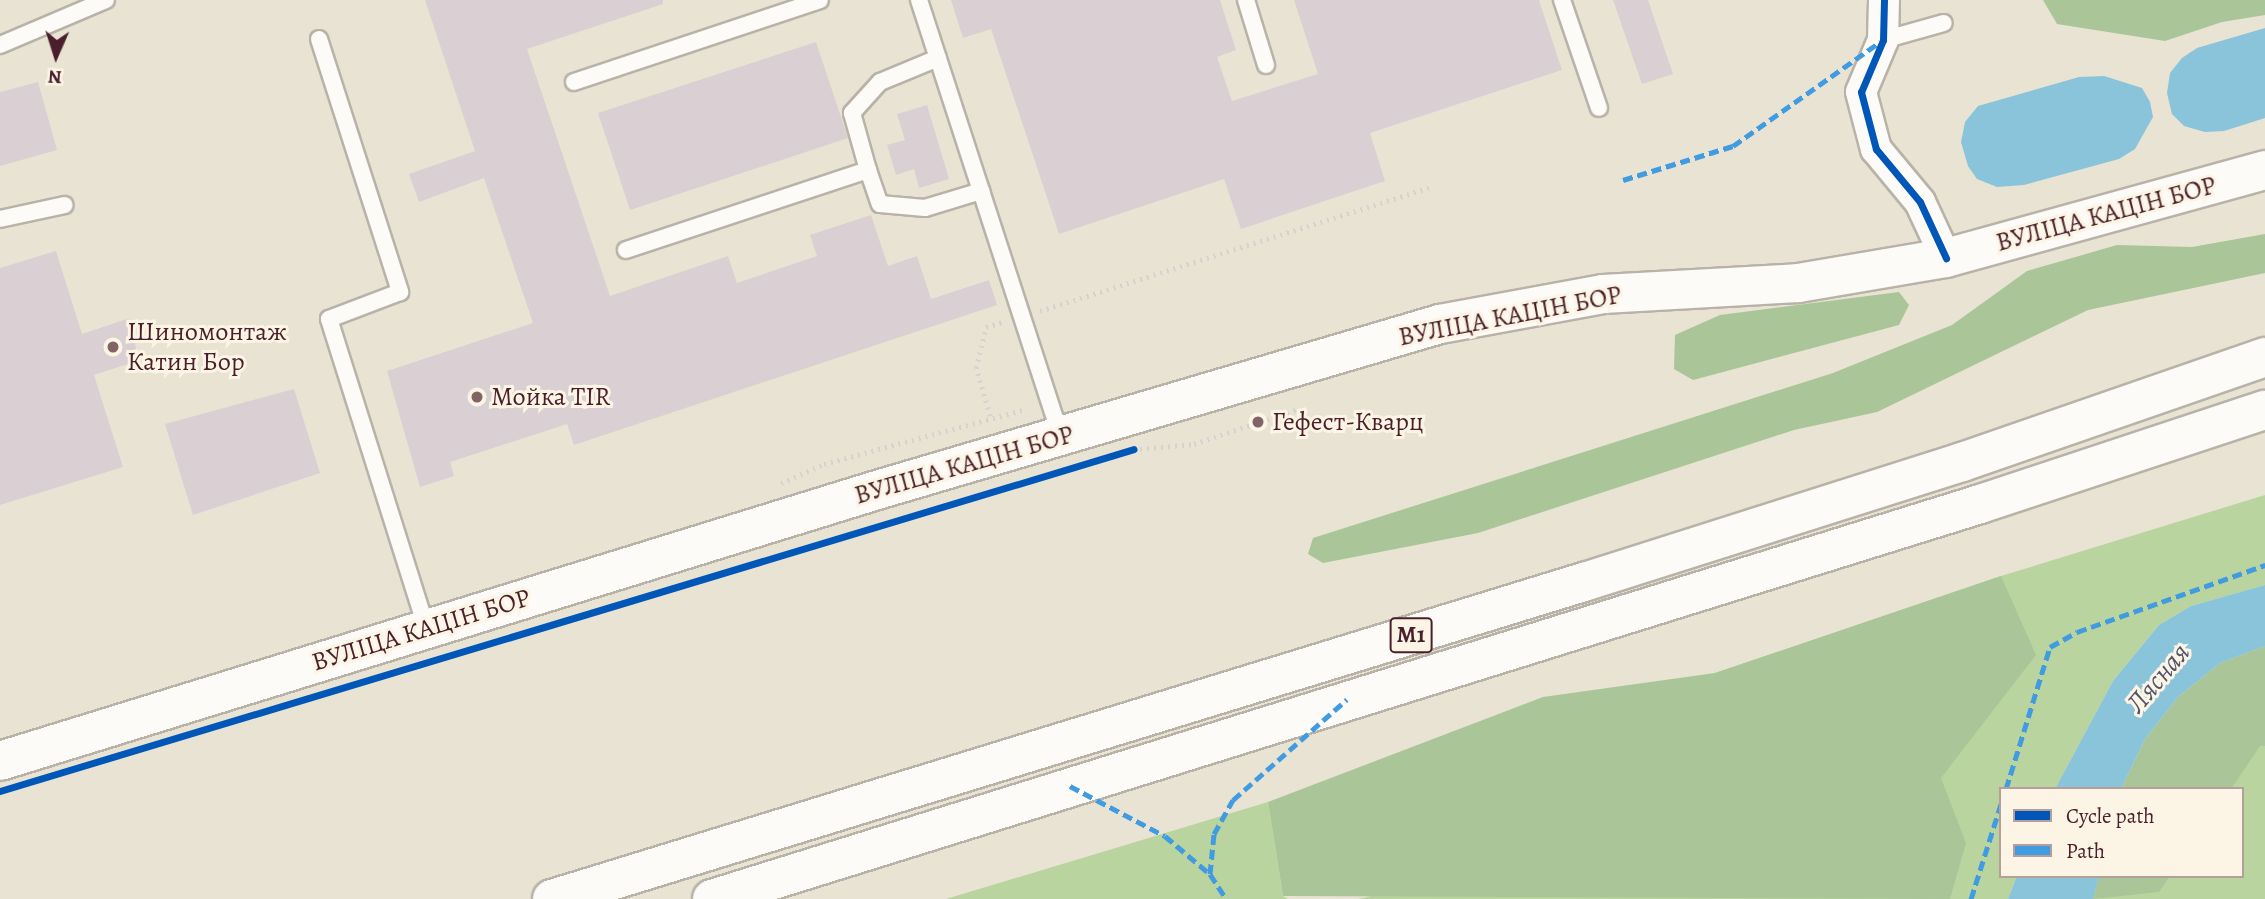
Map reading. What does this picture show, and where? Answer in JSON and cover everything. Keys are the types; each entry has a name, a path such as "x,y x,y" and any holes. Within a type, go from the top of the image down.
{"main road":[{"name":"ВУЛІЦА КАЦІН БОР","path":"0,761 426,627 1440,324 1603,294 1798,283 1946,258 2265,170"},
{"name":"М1","path":"552,899 1610,574 1962,462 2265,357"},
{"name":"М1","path":"712,899 1980,504 2265,410"}],"street":[{"path":"1884,0 1883,40 1861,92 1876,149 1920,202 1946,258"}],"lane":[{"path":"0,45 106,0"},
{"path":"574,82 820,0"},
{"path":"919,0 1061,438"},
{"path":"1246,0 1266,65"},
{"path":"1562,0 1599,108"},
{"path":"1883,40 1944,23"},
{"path":"319,39 400,292 329,319 426,627"},
{"path":"938,58 880,82 852,113 868,170 880,204 926,208 981,191"},
{"path":"626,250 868,170"},
{"path":"0,219 65,205"}],"path":[{"path":"1086,297 1430,187"},
{"path":"1134,449 1194,444 1298,410"}],"green space":[{"path":"2043,0 2265,0 2265,15 2222,22 2165,41 2057,24"},
{"path":"2265,234 2265,273 2088,310 1877,412 1794,430 1478,533 1323,563 1308,554 1313,538 1833,373 1952,325 2027,271 2117,245 2192,247"},
{"path":"1899,292 1909,305 1899,325 1693,380 1674,369 1675,335 1720,315"},
{"path":"2265,495 2265,585 2191,606 2159,625 2113,681 2056,787 1999,787 1999,878 2016,878 2008,899 1358,899 1412,887 1715,673 2001,576"},
{"path":"2001,576 2036,655 1941,778 1966,843 1950,899 1283,896 1268,802 1543,697 1715,673"},
{"path":"2265,646 2265,899 2093,899 2098,878 2244,878 2244,787 2123,787"},
{"path":"2265,646 2265,746 2260,746 2232,787 2122,787 2145,739 2178,697 2220,663"},
{"path":"1268,802 1283,896 1288,899 946,899"},
{"path":"2098,878 2169,878 2159,892 2093,899"}],"water":[{"path":"2265,28 2265,118 2224,131 2205,132 2184,126 2172,114 2167,93 2170,73 2182,58 2197,48"},
{"path":"2104,76 2142,88 2150,102 2153,117 2135,149 2119,159 2024,185 1997,187 1977,179 1968,166 1961,142 1965,122 1978,106 2079,77"},
{"name":"Лясная","path":"2265,585 2265,646 2220,663 2178,697 2145,739 2122,787 2056,787 2113,681 2159,625 2191,606"},
{"path":"2016,878 2098,878 2093,899 2008,899"}],"building":[{"path":"425,0 663,0 663,4 527,49 610,296 728,256 737,283 817,256 810,235 871,215 888,266 917,256 931,299 989,280 997,305 574,445 567,424 450,462 454,476 420,487 387,371 533,323 484,178 419,202 409,174 475,151"},
{"path":"951,0 1220,0 1236,50 1217,57 1232,101 1318,74 1294,0 1539,0 1562,70 1370,133 1385,181 1241,229 1224,179 1059,234 991,29 963,38"},
{"path":"1613,0 1648,0 1673,74 1642,84"},
{"path":"816,42 848,138 630,210 598,113"},
{"path":"38,82 57,150 0,166 0,92"},
{"path":"927,105 949,179 919,188 914,169 896,175 887,145 905,140 897,114"},
{"path":"56,251 82,334 127,319 140,360 94,375 123,467 0,505 0,268"},
{"path":"294,389 320,473 193,515 165,424"}],"marked path":[{"path":"1623,180 1733,146 1880,42"},
{"path":"2007,787 2050,647 2077,632 2265,565"},
{"path":"1210,874 1214,834 1233,800 1347,699"},
{"path":"1070,786 1165,836 1210,874 1226,899"},
{"path":"1971,899 1999,810"}],"cycle path":[{"path":"1884,0 1883,40 1861,92 1876,149 1920,202 1946,258"},
{"path":"0,791 1134,449"}],"place":[{"name":"Шиномонтаж Катин Бор","path":"113,347"},
{"name":"Мойка TIR","path":"477,397"},
{"name":"Гефест-Кварц","path":"1258,422"}]}
